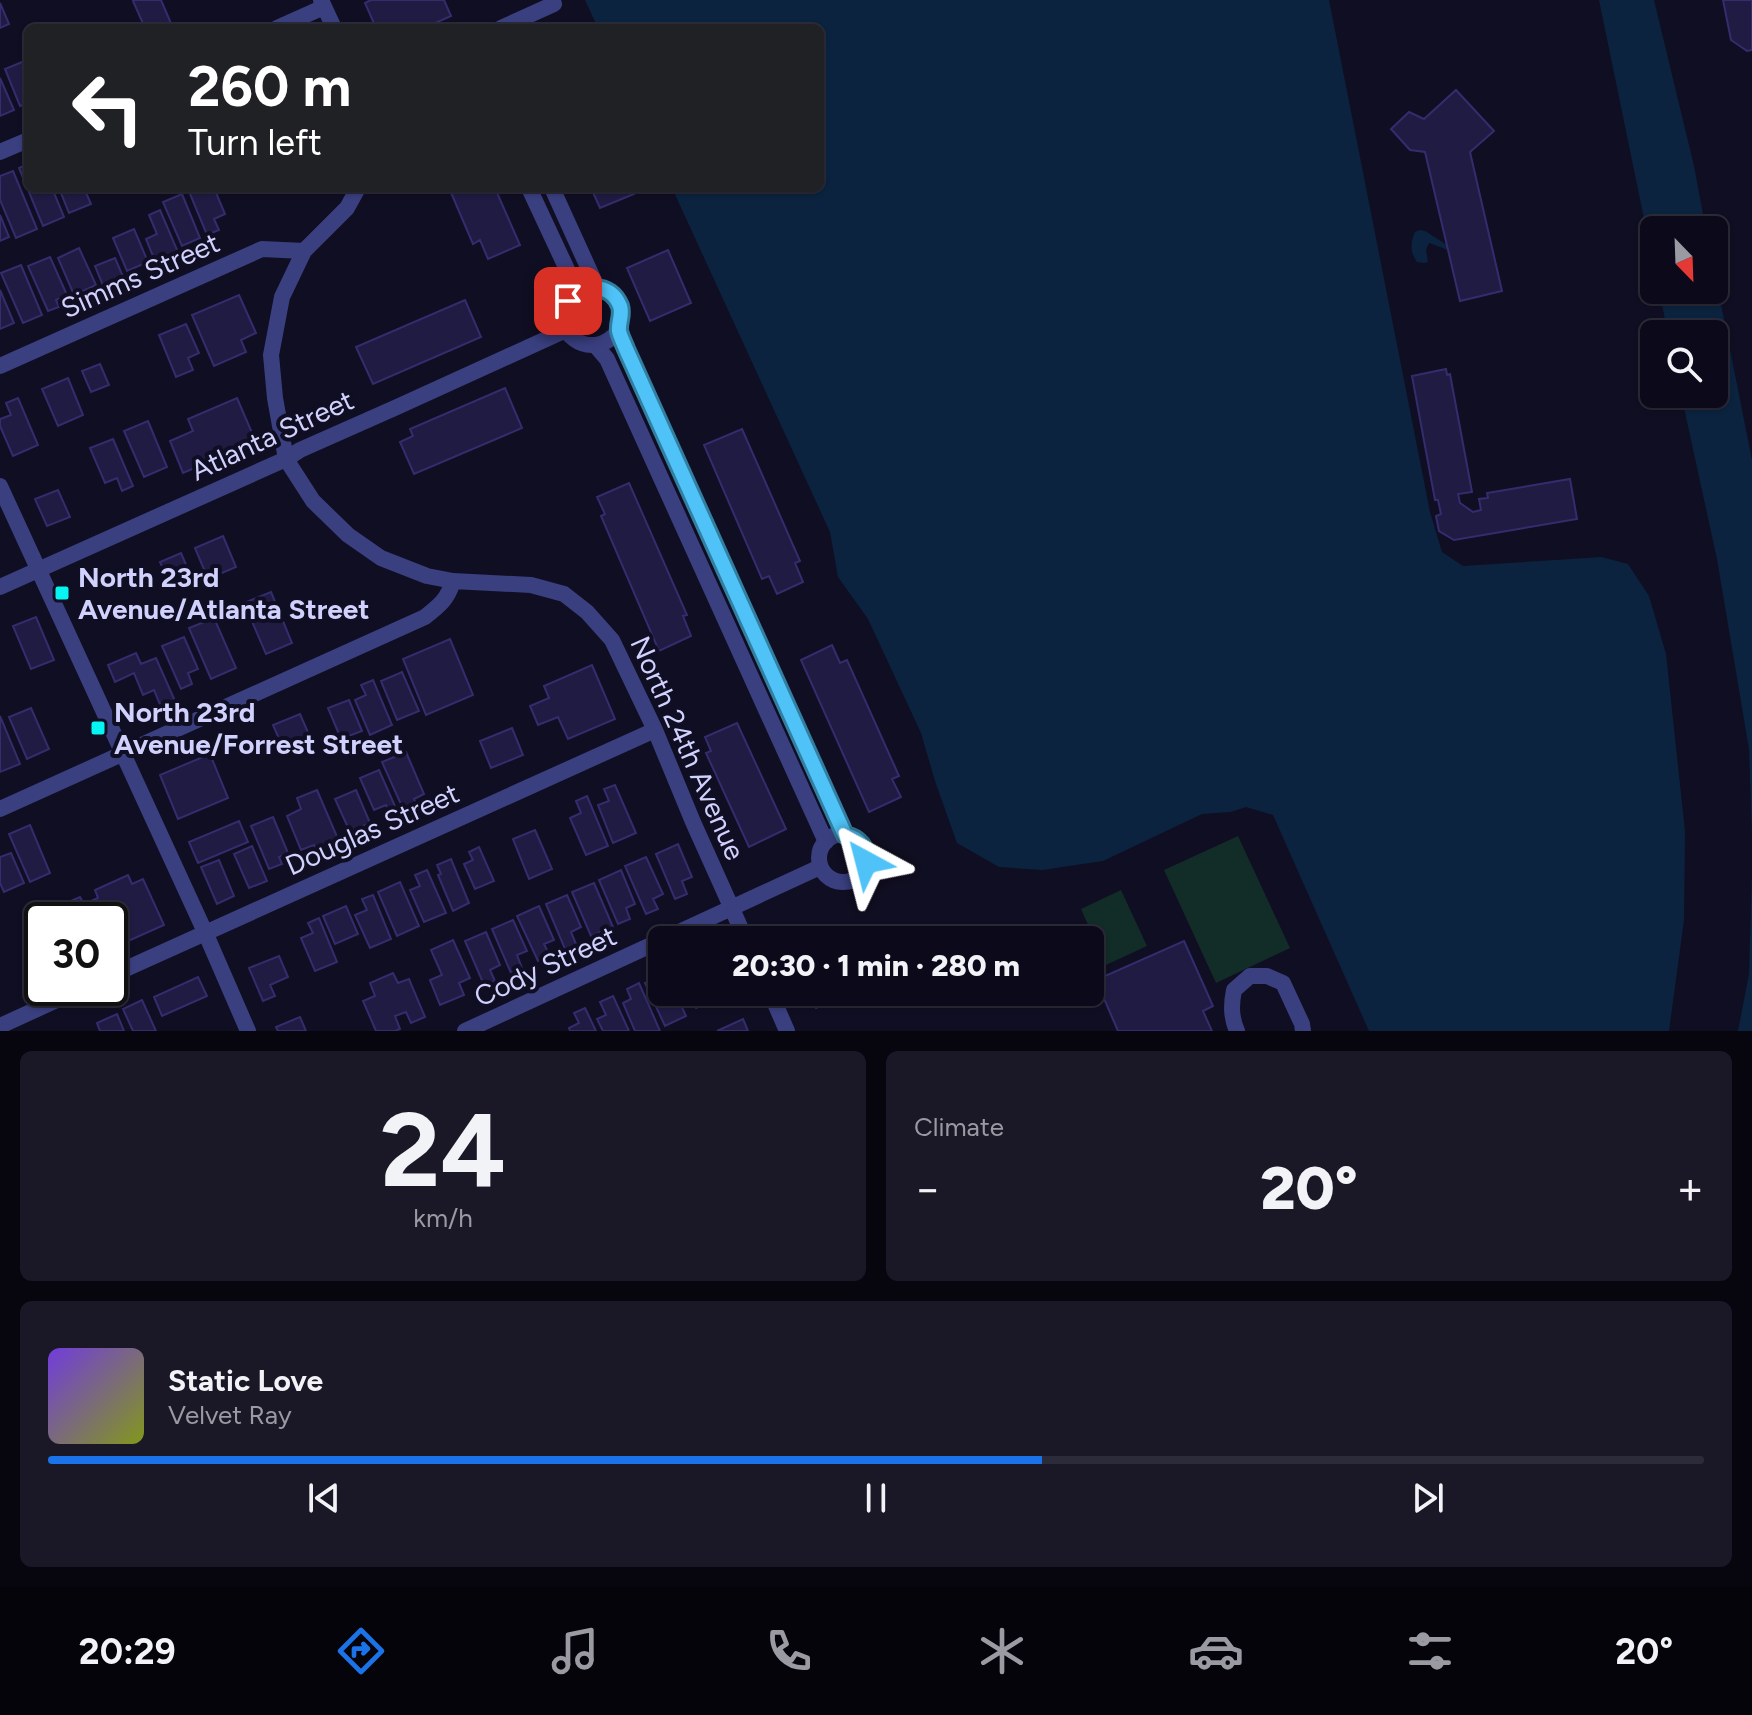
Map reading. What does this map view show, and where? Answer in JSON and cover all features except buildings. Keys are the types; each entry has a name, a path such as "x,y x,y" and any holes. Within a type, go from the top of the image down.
{"street":[{"path":"284,24 323,3 332,24"},
{"path":"510,24 554,4"},
{"path":"0,152 24,142"},
{"name":"North 24th Avenue","path":"356,192 347,208 304,251 282,297 271,355 286,459 313,501 348,535 381,558 427,576 453,581 531,585 564,594 587,612 612,640 655,730 740,926"},
{"path":"531,192 571,278 574,294"},
{"path":"554,192 597,287"},
{"name":"Simms Street","path":"0,366 262,249 304,251"},
{"path":"597,287 616,298 622,319 613,338 596,346 578,342 566,330 563,320 564,310 574,294 597,287"},
{"name":"Atlanta Street","path":"0,587 566,330"},
{"path":"619,330 845,835"},
{"path":"596,346 607,359 826,842"},
{"path":"0,486 248,1031"},
{"path":"0,809 425,617 443,603 453,581"},
{"name":"Douglas Street","path":"128,968 655,730"},
{"path":"845,835 853,837 864,847 864,870 853,880 837,882 824,874 819,858 821,849 831,837 845,835"},
{"name":"Cody Street","path":"465,1031 820,867"},
{"path":"1237,1031 1231,1007 1234,990 1250,976 1267,976 1283,983 1303,1031"},
{"path":"0,1026 44,1006"},
{"path":"776,1006 787,1031"}],"green space":[{"path":"1238,836 1290,948 1216,983 1164,870"},
{"path":"1121,890 1147,946 1104,966 1104,926 1088,926 1081,909"}],"water":[{"path":"585,0 1329,0 1430,512 1442,552 1463,566 1601,557 1628,564 1649,596 1666,654 1685,831 1684,920 1669,1031 1369,1031 1273,815 1246,807 1231,812 1202,814 1103,861 1042,870 999,867 957,843 921,733 868,619 838,577 830,532 674,192 824,192 824,24 596,24"},
{"path":"1599,0 1654,0 1703,216 1643,216"},
{"path":"1420,230 1447,245 1448,250 1429,243 1426,250 1428,262 1417,262 1412,244 1415,232"},
{"path":"1662,304 1721,304 1724,320 1665,320"},
{"path":"1728,339 1752,460 1752,835 1749,749 1717,559 1684,408 1728,408"},
{"path":"1752,871 1752,1031 1738,1031 1749,974"}],"place":[{"name":"North 23rd Avenue/Atlanta Street","path":"62,593"},
{"name":"North 23rd Avenue/Forrest Street","path":"98,728"}],"route":[{"path":"568,301 581,290 597,287 616,298 621,308 619,330 626,349 845,835 853,837 864,847 866,862"}]}
